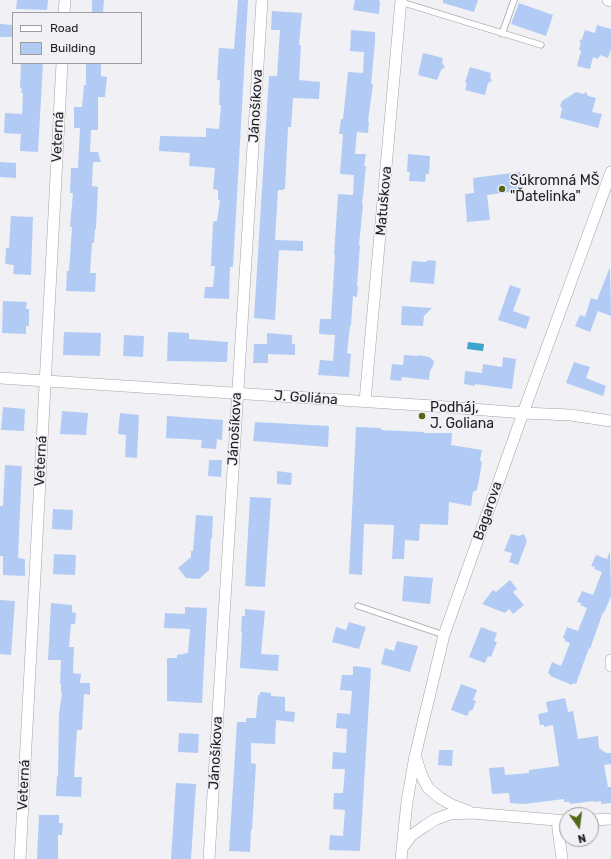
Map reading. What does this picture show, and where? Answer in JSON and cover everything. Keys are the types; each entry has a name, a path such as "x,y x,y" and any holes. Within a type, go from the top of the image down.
{"street":[{"path":"64,12 65,0"},
{"name":"Jánošíkova","path":"209,859 262,0"},
{"name":"Matuškova","path":"365,401 401,1"},
{"name":"Veterná","path":"20,859 62,64"},
{"name":"Bagarova","path":"401,854 407,802 415,756 444,635 611,172"},
{"name":"J. Goliána","path":"0,378 571,415 611,421"},
{"path":"611,660 611,666"},
{"path":"415,756 428,788 440,798 454,806 472,813"},
{"path":"401,854 412,836 436,819 450,814 472,813 559,820"},
{"path":"599,819 611,818"},
{"path":"562,847 562,859"}],"lane":[{"path":"502,34 514,0"},
{"path":"401,1 541,46"},
{"path":"358,606 444,635"}],"water":[{"path":"468,342 484,344 483,351 467,349"}],"building":[{"path":"17,0 48,0 47,10 16,9"},
{"path":"92,0 104,0 103,12 92,12"},
{"path":"238,0 248,0 233,267 230,267 229,299 204,298 205,287 213,287 215,266 211,266 213,224 214,221 217,221 220,200 218,200 218,190 213,189 215,168 189,166 190,153 159,151 160,136 206,137 206,128 219,129 221,105 219,105 220,80 217,80 219,48 234,49"},
{"path":"355,0 379,0 379,14 353,10"},
{"path":"443,0 478,0 474,12 443,3"},
{"path":"519,3 553,15 546,36 511,24"},
{"path":"272,11 302,13 299,45 301,45 299,80 320,82 319,99 293,98 291,127 288,127 285,189 278,190 275,240 303,241 303,251 279,250 275,320 254,318 269,76 277,76 280,30 271,30"},
{"path":"0,24 12,25 12,37 0,37"},
{"path":"597,25 611,29 611,49 608,58 600,55 598,59 593,57 590,69 577,66 581,51 579,49 581,44 579,41 582,39 585,30 595,33"},
{"path":"351,30 375,32 375,42 371,84 373,84 368,121 368,133 357,132 355,154 366,154 364,166 366,166 359,245 357,297 353,296 347,353 351,354 349,377 318,375 320,360 333,361 335,335 319,334 320,319 331,319 338,194 353,195 354,175 340,174 343,134 339,134 341,119 343,119 348,72 363,73 364,52 350,51"},
{"path":"423,53 443,58 442,63 445,67 441,70 437,80 418,75"},
{"path":"21,64 43,64 38,152 20,151 21,134 4,133 5,113 22,114 23,93 21,93 22,88 20,88"},
{"path":"86,64 101,64 101,76 107,77 105,97 98,97 98,130 91,130 90,152 98,152 101,162 93,162 92,186 98,187 96,229 94,243 92,243 90,273 96,273 95,292 66,291 72,227 70,227 73,193 70,193 71,168 78,168 80,128 74,128 74,107 82,107 84,85 86,85"},
{"path":"470,67 491,73 490,77 492,81 488,83 485,95 465,90 467,83 465,82"},
{"path":"576,92 583,94 586,92 588,96 596,98 592,112 602,114 598,128 560,118 562,108 560,106 562,101"},
{"path":"408,154 430,156 429,174 426,174 425,182 409,181 410,172 407,172"},
{"path":"0,162 16,163 16,178 0,177"},
{"path":"520,172 523,190 487,195 490,220 467,222 465,194 474,193 473,178"},
{"path":"11,216 33,217 31,275 13,274 14,265 5,264 6,248 9,248"},
{"path":"428,260 436,261 434,284 410,282 412,261 426,262"},
{"path":"610,267 611,316 598,311 590,332 575,326 580,315 585,317 591,298 597,300"},
{"path":"510,285 521,289 513,311 530,317 526,329 498,320"},
{"path":"3,301 27,302 26,309 29,309 29,326 26,326 26,334 2,333"},
{"path":"402,306 432,308 424,316 423,326 401,325"},
{"path":"64,332 101,333 100,356 63,355"},
{"path":"168,332 189,333 189,339 228,342 227,362 167,361"},
{"path":"267,333 292,335 292,344 295,344 295,355 268,354 268,363 253,363 254,344 267,344"},
{"path":"124,335 144,336 143,357 123,356"},
{"path":"404,355 429,357 434,361 430,371 429,380 402,377 401,381 390,380 392,364 403,365"},
{"path":"503,357 516,359 512,389 464,384 465,371 482,373 483,364 502,367"},
{"path":"574,362 590,367 586,378 606,386 603,396 566,383"},
{"path":"3,407 25,409 24,431 1,430"},
{"path":"62,411 88,413 86,435 60,434"},
{"path":"120,413 139,415 137,458 125,457 126,435 118,434"},
{"path":"167,416 223,420 222,440 217,439 216,449 201,448 202,440 166,438"},
{"path":"255,422 329,426 328,447 253,441"},
{"path":"356,427 381,428 381,430 424,433 452,433 451,445 482,450 479,480 477,490 473,492 471,506 449,502 448,525 420,524 419,541 405,540 404,559 392,559 394,525 364,524 362,575 349,574"},
{"path":"209,460 222,460 221,477 208,476"},
{"path":"5,465 22,466 18,558 25,559 25,576 3,575 3,556 0,556 0,506 3,506"},
{"path":"277,471 292,473 291,485 277,484"},
{"path":"250,497 271,498 265,587 245,586"},
{"path":"53,509 73,510 72,530 52,529"},
{"path":"196,515 213,516 209,570 199,579 186,578 178,568 191,557 191,551 193,551"},
{"path":"511,534 519,536 524,534 527,541 518,565 509,562 512,553 504,551"},
{"path":"610,551 611,596 604,613 603,612 576,684 573,683 572,685 550,676 551,675 548,673 552,662 561,666 570,643 565,641 563,638 567,627 578,631 587,608 580,605 581,603 577,602 582,591 593,595 602,572 591,566 596,555 607,559"},
{"path":"54,554 76,555 75,575 53,574"},
{"path":"404,576 433,578 430,604 402,601"},
{"path":"510,580 517,589 513,592 524,605 513,614 509,609 505,613 482,604 493,590 496,592"},
{"path":"0,600 15,601 11,655 0,654"},
{"path":"51,603 72,605 72,612 76,613 75,624 71,624 69,647 74,647 73,673 81,674 80,683 90,683 90,695 84,694 82,730 77,730 74,777 82,777 81,797 56,796 58,776 59,714 62,693 60,684 61,660 48,660"},
{"path":"185,607 207,608 202,703 167,701 167,659 177,658 177,655 188,653 190,629 164,628 165,613 185,614"},
{"path":"245,609 265,611 261,654 279,655 278,671 240,668 242,616 245,616"},
{"path":"349,622 366,627 359,649 332,642 336,627 346,630"},
{"path":"481,627 497,633 494,641 497,642 491,657 488,656 485,663 469,657"},
{"path":"397,641 418,646 410,672 381,664 385,648 394,651"},
{"path":"353,666 371,668 360,851 329,850 330,835 343,836 345,810 333,809 334,793 343,793 345,769 332,769 333,752 346,753 347,729 336,728 337,713 350,714 352,691 340,690 342,675 353,675"},
{"path":"461,684 477,690 473,700 476,701 472,711 470,710 467,716 451,710"},
{"path":"260,692 271,693 271,696 285,697 285,711 295,712 294,722 276,720 275,744 251,743 251,763 256,764 250,852 229,851 237,722 246,722 246,718 256,718 258,695 260,695"},
{"path":"565,698 568,712 573,711 578,739 598,736 599,748 606,753 611,753 611,764 604,765 608,787 611,787 611,803 601,804 601,801 594,801 570,804 570,802 564,802 564,799 524,804 510,803 509,793 492,794 489,768 504,767 505,775 529,773 529,770 559,766 553,725 544,727 544,725 540,725 538,714 548,712 546,702"},
{"path":"179,733 199,734 198,753 178,752"},
{"path":"439,750 453,750 452,766 438,765"},
{"path":"176,783 196,784 191,859 171,859"},
{"path":"39,815 59,815 59,823 63,823 62,835 58,835 58,859 37,859"}],"place":[{"name":"Súkromná MŠ \"Ďatelinka\"","path":"502,189"},
{"name":"Podháj, J. Goliana","path":"422,416"}]}
